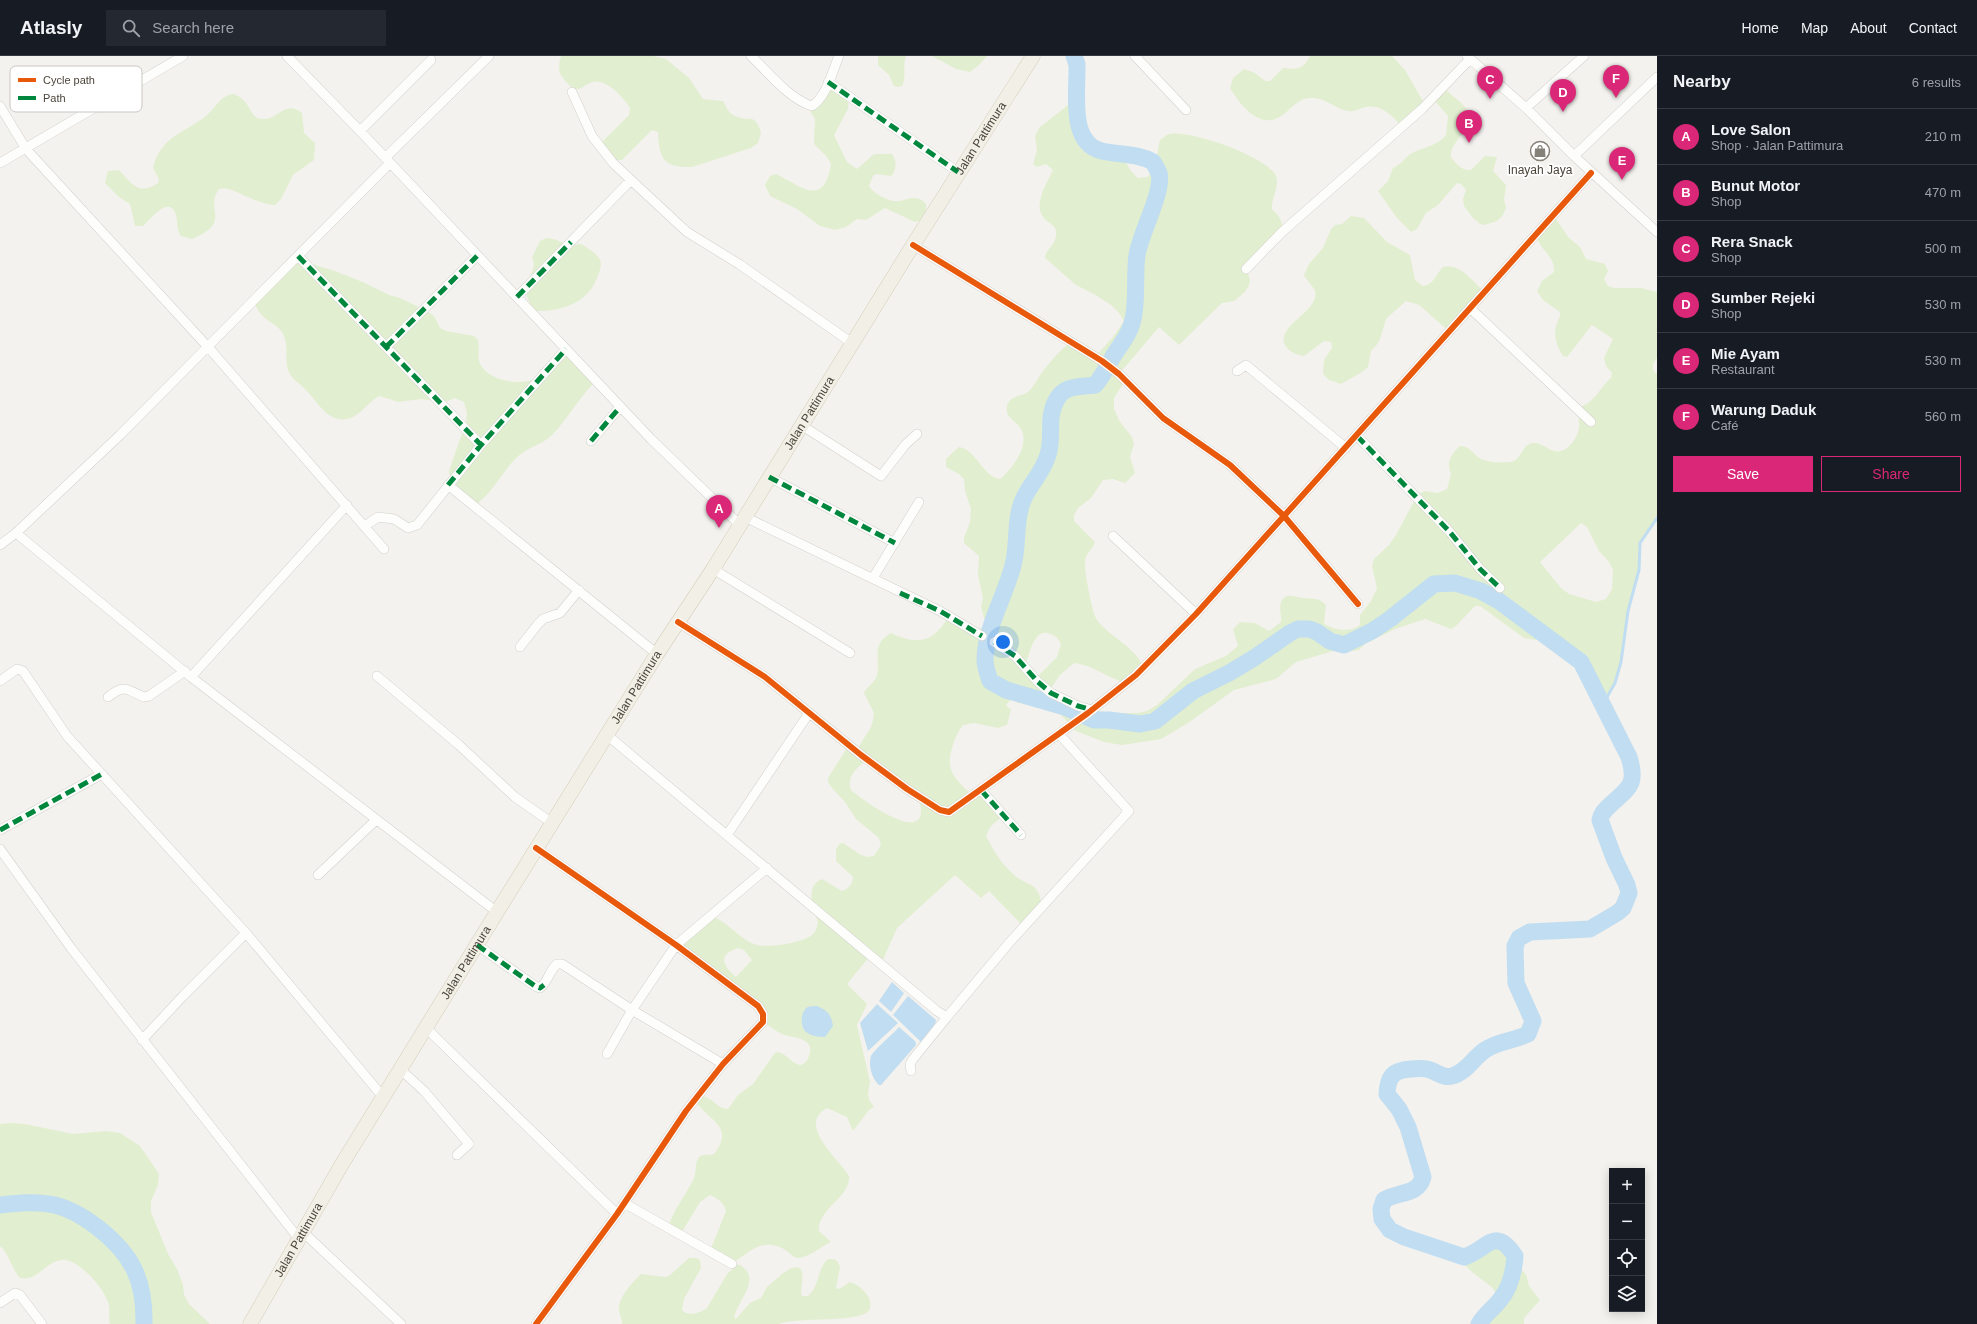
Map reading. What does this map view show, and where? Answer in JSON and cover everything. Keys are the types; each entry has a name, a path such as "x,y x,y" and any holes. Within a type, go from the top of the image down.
{"main road":[{"name":"Jalan Pattimura","path":"250,1324 383,1097 536,848 657,654 743,521 800,425 912,245 1033,56"}],"street":[{"path":"142,80 183,56"},
{"path":"287,56 360,131 651,439 743,521 873,578 940,611 982,636"},
{"path":"0,545 16,532 120,435 208,347 298,256 387,160 489,56"},
{"path":"751,56 794,97 803,103 812,106 822,95 839,56"},
{"path":"1135,56 1186,110"},
{"path":"1526,108 1584,56"},
{"path":"1246,269 1282,232 1422,109 1468,57 1526,108 1574,156 1657,232"},
{"path":"360,131 431,60"},
{"path":"1574,156 1657,77"},
{"path":"828,82 958,172"},
{"path":"572,92 592,136 613,163 688,232 740,264 852,343"},
{"path":"0,106 26,148 208,347 366,526 384,549"},
{"path":"0,163 87,112"},
{"path":"678,622 765,677 861,756 907,789 940,810 949,812 1077,721 1136,675 1196,614 1592,173"},
{"path":"517,297 631,180"},
{"path":"912,245 1102,361 1119,374 1163,418 1230,465 1284,516 1358,604"},
{"path":"298,256 481,445"},
{"path":"386,346 477,256"},
{"path":"1471,309 1591,422"},
{"path":"366,526 378,517 394,519 408,528 417,525 481,445 566,349"},
{"path":"1237,371 1246,365 1346,448"},
{"path":"591,441 620,407"},
{"path":"800,425 881,476 905,445 918,434"},
{"path":"1357,436 1449,531 1480,569 1500,588"},
{"path":"769,477 895,543"},
{"path":"448,485 657,654"},
{"path":"873,578 919,502"},
{"path":"108,697 119,688 124,688 144,697 149,696 188,674 347,505"},
{"path":"16,532 188,674 497,912"},
{"path":"1113,536 1196,614"},
{"path":"713,569 850,653"},
{"path":"520,647 543,619 560,613 579,590"},
{"path":"994,642 1015,656 1038,682 1051,693 1090,711"},
{"path":"0,681 17,669 23,671 67,736 246,933 383,1097"},
{"path":"377,676 459,745 515,798 552,823"},
{"path":"727,835 809,713"},
{"path":"911,1070 910,1064 913,1059 1009,943 1129,811 1059,734"},
{"path":"607,735 936,1011 947,1017"},
{"path":"0,830 102,774"},
{"path":"981,790 1021,835"},
{"path":"318,875 376,820"},
{"path":"536,848 676,945 758,1006 763,1014 762,1022 723,1064 686,1111 617,1214 536,1324"},
{"path":"0,849 55,928 142,1040 301,1235 401,1324"},
{"path":"608,1054 632,1010 676,945 767,868"},
{"path":"142,1040 182,997 246,933"},
{"path":"477,945 540,988 544,985 553,967 557,964 562,964 632,1010 723,1064"},
{"path":"426,1028 617,1214"},
{"path":"400,1069 424,1090 468,1144 457,1155"},
{"path":"624,1204 732,1264"},
{"path":"0,1303 15,1293 20,1295 42,1324"}],"green space":[{"path":"561,56 653,56 666,59 689,78 703,99 723,101 731,114 740,118 754,120 759,126 761,133 758,143 751,148 692,167 682,167 675,166 664,160 660,149 658,132 652,130 622,160 610,160 602,142 629,115 630,108 619,94 603,83 593,82 581,88 573,89 565,81 559,71"},
{"path":"878,56 906,56 902,86 894,86 889,75 878,65"},
{"path":"932,56 987,56 970,72 956,69"},
{"path":"1310,56 1392,56 1405,70 1424,103 1402,127 1391,115 1377,107 1366,107 1348,111 1316,98 1301,100 1278,118 1263,120 1256,117 1244,107 1230,88 1233,78 1244,69 1255,73 1265,81 1270,81 1283,68 1300,68 1305,64"},
{"path":"828,82 849,96 848,109 834,135 847,162 857,169 874,154 892,154 896,165 893,174 891,176 876,174 873,176 869,186 878,195 892,201 917,198 923,201 926,204 926,211 919,221 915,222 885,208 866,220 857,219 846,227 835,230 820,226 797,209 770,196 765,185 770,176 776,174 803,188 811,190 817,190 823,186 828,178 831,164 827,157 814,144 815,119 810,111"},
{"path":"1445,89 1464,106 1468,113 1469,120 1467,127 1455,144 1451,157 1460,166 1471,170 1485,156 1497,157 1493,171 1506,185 1504,200 1506,208 1503,215 1497,221 1485,225 1480,224 1473,218 1464,206 1463,199 1466,190 1461,184 1457,183 1438,205 1426,213 1417,229 1411,232 1397,218 1378,191 1388,181 1393,168 1412,153 1432,145 1446,135 1448,116 1435,101"},
{"path":"234,94 244,101 252,113 258,118 262,119 273,117 286,109 291,108 302,113 304,133 315,143 314,160 293,175 281,199 275,205 261,202 224,188 219,189 215,196 214,203 215,221 204,233 192,239 181,236 179,233 176,215 173,209 169,207 164,207 159,210 143,226 135,226 130,204 119,197 105,183 108,171 119,170 136,187 146,188 158,183 159,179 153,168 161,149 167,142 210,113 222,99"},
{"path":"1072,102 1077,104 1077,117 1081,135 1091,146 1121,154 1131,171 1138,178 1148,177 1151,173 1155,164 1160,140 1166,135 1180,134 1194,136 1228,146 1259,161 1270,169 1276,176 1277,184 1272,209 1280,219 1282,232 1247,269 1250,281 1245,292 1234,301 1222,303 1179,345 1159,327 1119,374 1125,381 1114,398 1114,409 1120,422 1132,437 1134,444 1130,457 1135,473 1125,483 1113,479 1103,480 1091,498 1078,508 1074,515 1074,521 1095,542 1086,556 1085,561 1089,591 1095,616 1108,632 1136,655 1143,668 1126,683 1088,666 1074,663 1060,675 1051,688 1039,679 1039,675 1057,657 1061,644 1055,636 1044,633 1040,634 1033,643 1025,666 1038,682 1092,710 1112,713 1138,713 1147,711 1157,705 1195,669 1226,656 1238,646 1233,629 1240,622 1255,623 1269,631 1281,622 1280,605 1286,596 1321,601 1326,605 1324,624 1342,630 1356,628 1360,625 1360,615 1371,601 1377,588 1372,566 1374,559 1389,545 1396,535 1418,494 1425,491 1438,493 1447,489 1451,474 1449,466 1450,458 1460,446 1468,448 1482,459 1499,462 1511,462 1515,461 1524,448 1530,444 1540,444 1554,451 1563,450 1571,445 1579,428 1579,407 1584,406 1593,399 1611,378 1612,373 1606,366 1604,358 1613,339 1592,325 1567,357 1563,356 1559,350 1556,342 1555,331 1560,312 1543,300 1537,291 1542,281 1554,272 1554,267 1550,258 1537,238 1554,216 1569,238 1580,247 1586,259 1605,264 1608,271 1604,279 1608,286 1614,288 1641,288 1657,292 1657,358 1653,364 1653,371 1657,374 1657,518 1640,543 1639,570 1628,611 1621,662 1615,683 1602,706 1581,662 1542,633 1535,640 1524,638 1480,606 1475,606 1456,626 1451,629 1425,619 1395,629 1365,644 1359,650 1341,652 1333,651 1296,662 1276,679 1234,690 1188,723 1161,739 1122,745 1104,742 1076,731 1058,712 1042,703 1033,701 1028,704 1018,703 1012,698 1006,705 1011,710 1007,725 998,728 974,723 963,725 956,737 951,754 950,762 953,774 972,796 981,790 1004,815 990,827 986,836 1003,864 1017,877 1035,888 1038,892 1042,907 1024,927 989,891 981,898 955,875 897,928 881,964 870,956 847,984 867,1004 857,1025 870,1082 868,1093 869,1100 874,1107 869,1110 853,1131 847,1117 827,1108 819,1115 816,1123 818,1133 823,1142 849,1176 845,1190 828,1209 820,1223 819,1231 831,1242 811,1254 798,1258 774,1245 761,1246 749,1251 732,1264 710,1251 726,1211 722,1203 716,1198 710,1195 700,1202 680,1235 668,1228 673,1215 694,1178 699,1157 702,1155 714,1154 720,1145 722,1137 718,1125 697,1103 702,1096 706,1097 722,1108 728,1109 738,1095 753,1084 775,1053 781,1053 800,1065 807,1061 810,1050 809,1045 802,1039 782,1034 763,1022 763,1014 676,945 710,916 727,925 754,944 767,946 802,940 815,932 818,923 812,899 813,887 816,883 822,879 842,891 849,887 852,882 853,877 836,861 836,850 839,844 843,843 861,855 868,857 874,856 881,845 879,838 856,819 845,802 832,788 828,782 828,778 847,748 856,751 871,727 874,713 864,693 875,680 877,675 878,647 881,642 891,633 901,637 917,640 931,636 943,625 949,616 977,633 986,624 981,607 983,598 978,575 979,556 964,543 964,538 970,522 971,509 965,491 964,479 959,474 946,467 946,459 959,447 965,449 989,473 1000,479 1018,458 1024,437 1020,428 1009,417 1007,406 1009,402 1013,398 1029,391 1052,360 1071,342 1095,357 1113,337 1124,321 1111,305 1076,285 1045,258 1055,240 1056,231 1042,215 1040,209 1041,196 1053,170 1046,164 1037,167 1033,164 1037,150 1035,136 1040,127","holes":["1581,523 1587,527 1599,551 1609,562 1613,570 1612,589 1606,599 1596,602 1569,594 1561,588 1540,562","866,760 919,802 921,809 920,817 915,822 907,822 897,819 864,800 851,790 850,781 856,770","738,948 744,950 752,960 736,977 728,969 724,961 727,954"]},
{"path":"1351,216 1364,218 1387,242 1410,255 1415,280 1423,286 1430,284 1443,267 1449,266 1461,270 1485,293 1450,332 1419,305 1406,301 1386,319 1380,339 1371,351 1368,367 1341,384 1329,380 1323,374 1324,360 1332,348 1331,342 1324,341 1304,356 1287,348 1284,340 1285,333 1290,326 1311,306 1315,299 1315,291 1304,275 1309,264 1323,248 1331,229 1335,225 1342,224"},
{"path":"546,238 566,244 581,244 591,250 601,262 599,273 594,284 582,299 574,304 555,310 535,311 527,297 526,292 534,264 532,257 540,241"},
{"path":"295,259 335,271 365,283 389,295 400,298 434,316 440,328 446,331 474,336 478,340 480,364 491,375 498,378 506,381 524,382 539,378 551,370 570,353 596,381 552,435 548,439 525,451 516,458 486,496 474,506 454,490 449,471 466,422 467,413 464,402 455,398 445,402 421,399 398,402 380,396 352,418 340,419 328,414 322,409 304,388 291,376 287,366 285,339 278,328 261,314 254,300"},
{"path":"0,1124 25,1124 73,1134 106,1131 120,1133 140,1146 159,1174 158,1185 151,1201 151,1212 168,1254 177,1269 183,1285 184,1295 189,1304 210,1324 110,1324 109,1306 103,1292 86,1272 79,1266 66,1260 54,1262 30,1278 20,1278 0,1246"},
{"path":"1492,1240 1502,1242 1509,1247 1514,1254 1515,1264 1526,1274 1529,1286 1540,1300 1524,1318 1524,1324 1479,1324 1487,1312 1499,1301 1493,1288 1472,1272 1453,1254 1470,1254"},
{"path":"689,1258 696,1258 700,1260 701,1268 684,1299 682,1310 687,1313 698,1313 707,1308 727,1274 738,1264 745,1269 749,1275 749,1282 736,1310 734,1317 736,1319 750,1303 761,1298 767,1287 791,1268 797,1267 801,1269 801,1293 802,1296 808,1296 815,1287 822,1267 828,1259 834,1259 838,1262 840,1267 836,1288 839,1289 850,1282 857,1285 868,1297 870,1309 865,1314 856,1317 801,1320 779,1324 622,1324 619,1309 621,1299 641,1274 665,1277 669,1276"}],"water":[{"path":"892,982 904,993 891,1012 879,1001"},
{"path":"908,996 936,1020 935,1024 921,1042 893,1015"},
{"path":"877,1004 898,1023 868,1051 860,1023"},
{"path":"817,1006 828,1013 832,1022 833,1026 825,1037 810,1034 804,1030 803,1027 802,1015 805,1009"},
{"path":"899,1027 915,1041 916,1045 881,1085 879,1085 871,1072 871,1056"}],"waterway":[{"path":"1074,56 1077,64 1077,115 1079,127 1084,138 1091,146 1102,151 1141,157 1153,162 1159,173 1160,181 1137,255 1135,308 1129,330 1102,376 1095,385 1078,387 1064,391 1060,394 1054,406 1051,420 1050,448 1043,468 1026,494 1020,507 1014,561 989,635 985,660 990,681 1006,690 1065,707 1094,720 1109,720 1140,724 1155,721 1193,691 1229,673 1298,629 1309,629 1317,632 1330,641 1344,645 1372,631 1390,619 1434,584 1455,583 1481,591 1499,601 1581,662 1629,757 1632,767 1632,781 1626,790 1604,811 1600,820 1614,858 1627,885 1629,893 1623,908 1590,929 1530,932 1519,938 1515,946 1516,983 1533,1021 1528,1034 1490,1047 1481,1053 1462,1072 1449,1077 1426,1069 1420,1069 1400,1071 1390,1078 1387,1094 1399,1109 1408,1127 1423,1177 1417,1187 1412,1190 1384,1200 1381,1209 1382,1219 1390,1230 1404,1237 1464,1257 1472,1254 1491,1242 1496,1241 1502,1242 1515,1256 1514,1268 1509,1285 1500,1300 1479,1324"},
{"path":"1602,706 1615,683 1621,662 1628,611 1639,570 1640,543 1657,518"},
{"path":"0,1205 21,1203 55,1205 77,1214 97,1227 119,1247 128,1258 134,1269 142,1294 144,1324"}],"marked path":[{"path":"828,82 958,172"},
{"path":"517,297 571,242"},
{"path":"298,256 481,445"},
{"path":"386,347 477,256"},
{"path":"448,485 481,445 566,349"},
{"path":"591,441 620,407"},
{"path":"1357,436 1449,531 1480,569 1500,588"},
{"path":"769,477 895,543"},
{"path":"900,593 940,611 982,636"},
{"path":"994,642 1015,656 1038,682 1051,693 1078,706 1092,710"},
{"path":"0,830 102,774"},
{"path":"981,790 1021,835"},
{"path":"477,945 535,986 540,988 544,985"}],"cycle path":[{"path":"913,245 1102,361 1119,374 1163,418 1230,465 1284,516 1591,173"},
{"path":"678,622 765,677 861,755 907,789 940,810 949,812 1088,713 1136,675 1196,614 1284,516 1358,604"},
{"path":"536,848 676,945 758,1006 763,1014 763,1022 723,1064 686,1111 617,1214 536,1324"}],"place":[{"name":"Warung Daduk","path":"1616,98"},
{"name":"Rera Snack","path":"1490,99"},
{"name":"Sumber Rejeki","path":"1563,112"},
{"name":"Bunut Motor","path":"1469,143"},
{"name":"Inayah Jaya","path":"1540,151"},
{"name":"Mie Ayam","path":"1622,180"},
{"name":"Love Salon","path":"719,528"}]}
